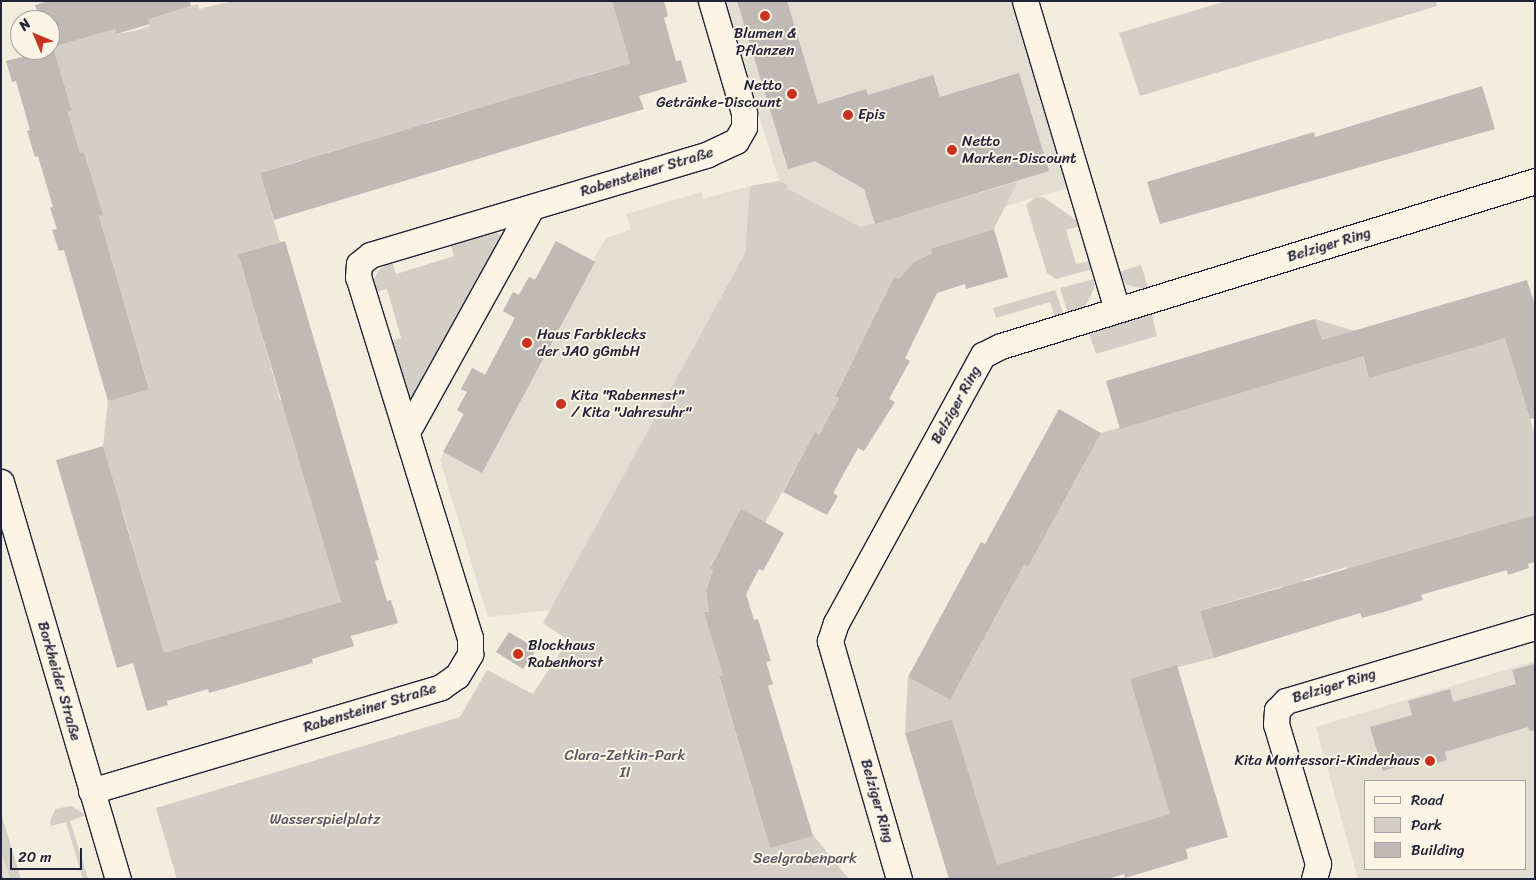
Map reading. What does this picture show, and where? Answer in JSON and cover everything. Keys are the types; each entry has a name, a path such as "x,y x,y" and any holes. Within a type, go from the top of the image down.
{"street":[{"name":"Rabensteiner Straße","path":"91,791 441,687 457,676 470,654 470,638 358,277 359,264 370,255 708,154 736,141 744,127 744,113 711,1"},
{"path":"1025,1 1117,310"},
{"name":"Belziger Ring","path":"899,879 830,641 836,623 983,355 1001,346 1535,182"},
{"path":"407,432 531,208"},
{"name":"Borkheider Straße","path":"1,482 118,879"},
{"name":"Belziger Ring","path":"1314,879 1318,864 1276,724 1277,710 1286,701 1535,627"}],"shaded area":[{"path":"724,1 1012,1 1068,188 894,239 861,227 788,189 787,185 779,181"},
{"name":"Kita \"Rabennest\" / Kita \"Jahresuhr\"","path":"750,186 745,253 551,610 488,617 440,460 463,414 457,410 467,392 461,389 472,368 485,374 515,318 503,311 513,292 519,295 529,277 535,279 556,241 593,260 606,238 631,230 626,214 702,192 703,199"},
{"name":"Kita Montessori-Kinderhaus","path":"1535,661 1535,879 1358,879 1316,727"},
{"path":"1,851 10,879 1,879"}],"green space":[{"path":"233,1 612,1 630,63 587,75 588,80 566,82 483,107 495,149 467,111 426,123 427,127 405,130 323,154 303,164 301,160 260,173 280,242 238,254 250,296 255,295 257,318 280,400 328,387 336,412 290,425 341,602 164,654 122,508 117,509 115,488 103,446 108,401 149,388 99,216 102,215 84,152 80,153 68,112 72,111 57,60 60,60 60,45 115,29 117,34 138,30 150,26 149,19 198,4 199,9"},
{"path":"1226,1 1436,1 1437,6 1140,96 1119,33"},
{"name":"Clara-Zetkin-Park II","path":"779,181 787,185 788,189 861,227 1017,182 994,229 930,249 932,253 914,262 899,279 894,277 835,395 839,398 819,435 815,433 765,523 741,510 710,567 713,570 706,591 709,612 705,612 723,675 719,677 770,848 813,835 849,879 177,879 156,808 460,717 487,670 533,694 568,640 543,623 745,253 750,186"},
{"path":"1043,197 1079,222 1080,226 1066,230 1076,264 1090,261 1093,269 1056,279 1047,273 1026,205 1034,198"},
{"path":"494,229 503,238 411,406 387,343 401,338 387,289 372,293 372,283 378,271 392,261 396,274 454,256 450,243"},
{"path":"1141,265 1149,290 1127,285 1118,272"},
{"path":"1094,279 1094,289 1086,305 1068,314 1060,288"},
{"path":"1055,290 1064,315 1055,318 1050,302 996,318 993,308"},
{"path":"1151,311 1157,336 1096,354 1088,331"},
{"path":"1315,319 1355,331 1369,378 1504,333 1535,436 1535,515 1348,571 1346,567 1303,580 1304,584 1284,590 1283,586 1200,611 1214,658 1131,679 1175,813 997,866 952,719 905,733 908,677 950,700 982,642 988,620 993,622 1024,565 1028,567 1101,433 1329,366"},
{"path":"71,806 86,815 70,821 88,879 83,879 66,822 51,826 50,822 55,809"},
{"path":"1,813 21,879 10,879 1,851"}],"building":[{"path":"48,1 190,1 191,6 149,19 150,24 116,34 115,29 60,45 60,10 37,10 35,5"},
{"path":"612,1 664,1 668,16 664,18 676,61 681,60 687,82 639,96 644,109 274,220 260,173 630,63"},
{"path":"737,1 787,1 818,104 866,89 868,95 933,75 940,97 1019,73 1049,171 875,224 864,189 815,161 788,169"},
{"path":"57,60 72,111 68,112 80,153 84,152 103,215 99,216 149,389 108,401 64,250 59,251 52,230 57,229 50,208 53,207 38,156 35,157 27,131 30,130 16,81 12,82 6,61"},
{"path":"1482,86 1495,129 1160,224 1147,182 1314,132 1315,137"},
{"path":"994,229 1008,277 966,289 965,284 937,293 905,358 910,361 889,399 895,402 864,451 858,448 833,493 838,496 827,515 783,492 815,432 819,435 839,398 835,396 894,277 899,279 914,262 932,253 930,249"},
{"path":"285,241 379,560 375,561 387,601 391,600 398,623 351,636 354,646 312,659 313,663 209,693 208,689 167,701 168,705 147,711 133,663 117,668 56,460 103,446 164,653 341,602 238,254"},
{"name":"Haus Farbklecks der JAO gGmbH","path":"556,241 595,262 482,473 443,452 464,414 457,410 467,392 461,389 472,368 485,375 515,318 503,311 513,292 519,295 529,277 535,280"},
{"path":"1527,280 1535,305 1535,418 1530,419 1505,338 1369,378 1363,356 1120,429 1106,381 1315,319 1322,340"},
{"path":"1059,409 1101,433 1028,567 1024,565 950,700 908,677 981,542 985,544"},
{"path":"741,509 784,533 763,571 759,569 746,594 754,620 758,619 771,661 766,662 773,684 768,686 813,836 770,848 719,676 723,675 704,612 709,612 706,591 713,570 710,568"},
{"path":"1535,515 1535,562 1528,564 1529,568 1508,575 1507,570 1421,595 1423,600 1384,612 1362,618 1360,613 1214,658 1200,611"},
{"path":"509,632 537,649 523,669 496,652"},
{"path":"1535,664 1535,730 1529,731 1528,727 1445,752 1447,760 1428,766 1426,758 1383,771 1370,727 1412,715 1408,701 1450,689 1453,702 1516,684 1512,670"},
{"path":"1177,665 1228,837 1186,849 1188,859 1125,878 1124,874 1107,879 949,879 905,733 952,719 997,865 1170,814 1130,679"}],"place":[{"name":"Blumen & Pflanzen","path":"765,16"},
{"name":"Netto Getränke-Discount","path":"792,94"},
{"name":"Epis","path":"848,115"},
{"name":"Netto Marken-Discount","path":"952,150"},
{"name":"Haus Farbklecks der JAO gGmbH","path":"527,343"},
{"name":"Kita \"Rabennest\" / Kita \"Jahresuhr\"","path":"561,404"},
{"name":"Blockhaus Rabenhorst","path":"518,654"},
{"name":"Kita Montessori-Kinderhaus","path":"1430,761"}],"park label":[{"name":"Wasserspielplatz","path":"325,820"},
{"name":"Seelgrabenpark","path":"805,859"}]}
